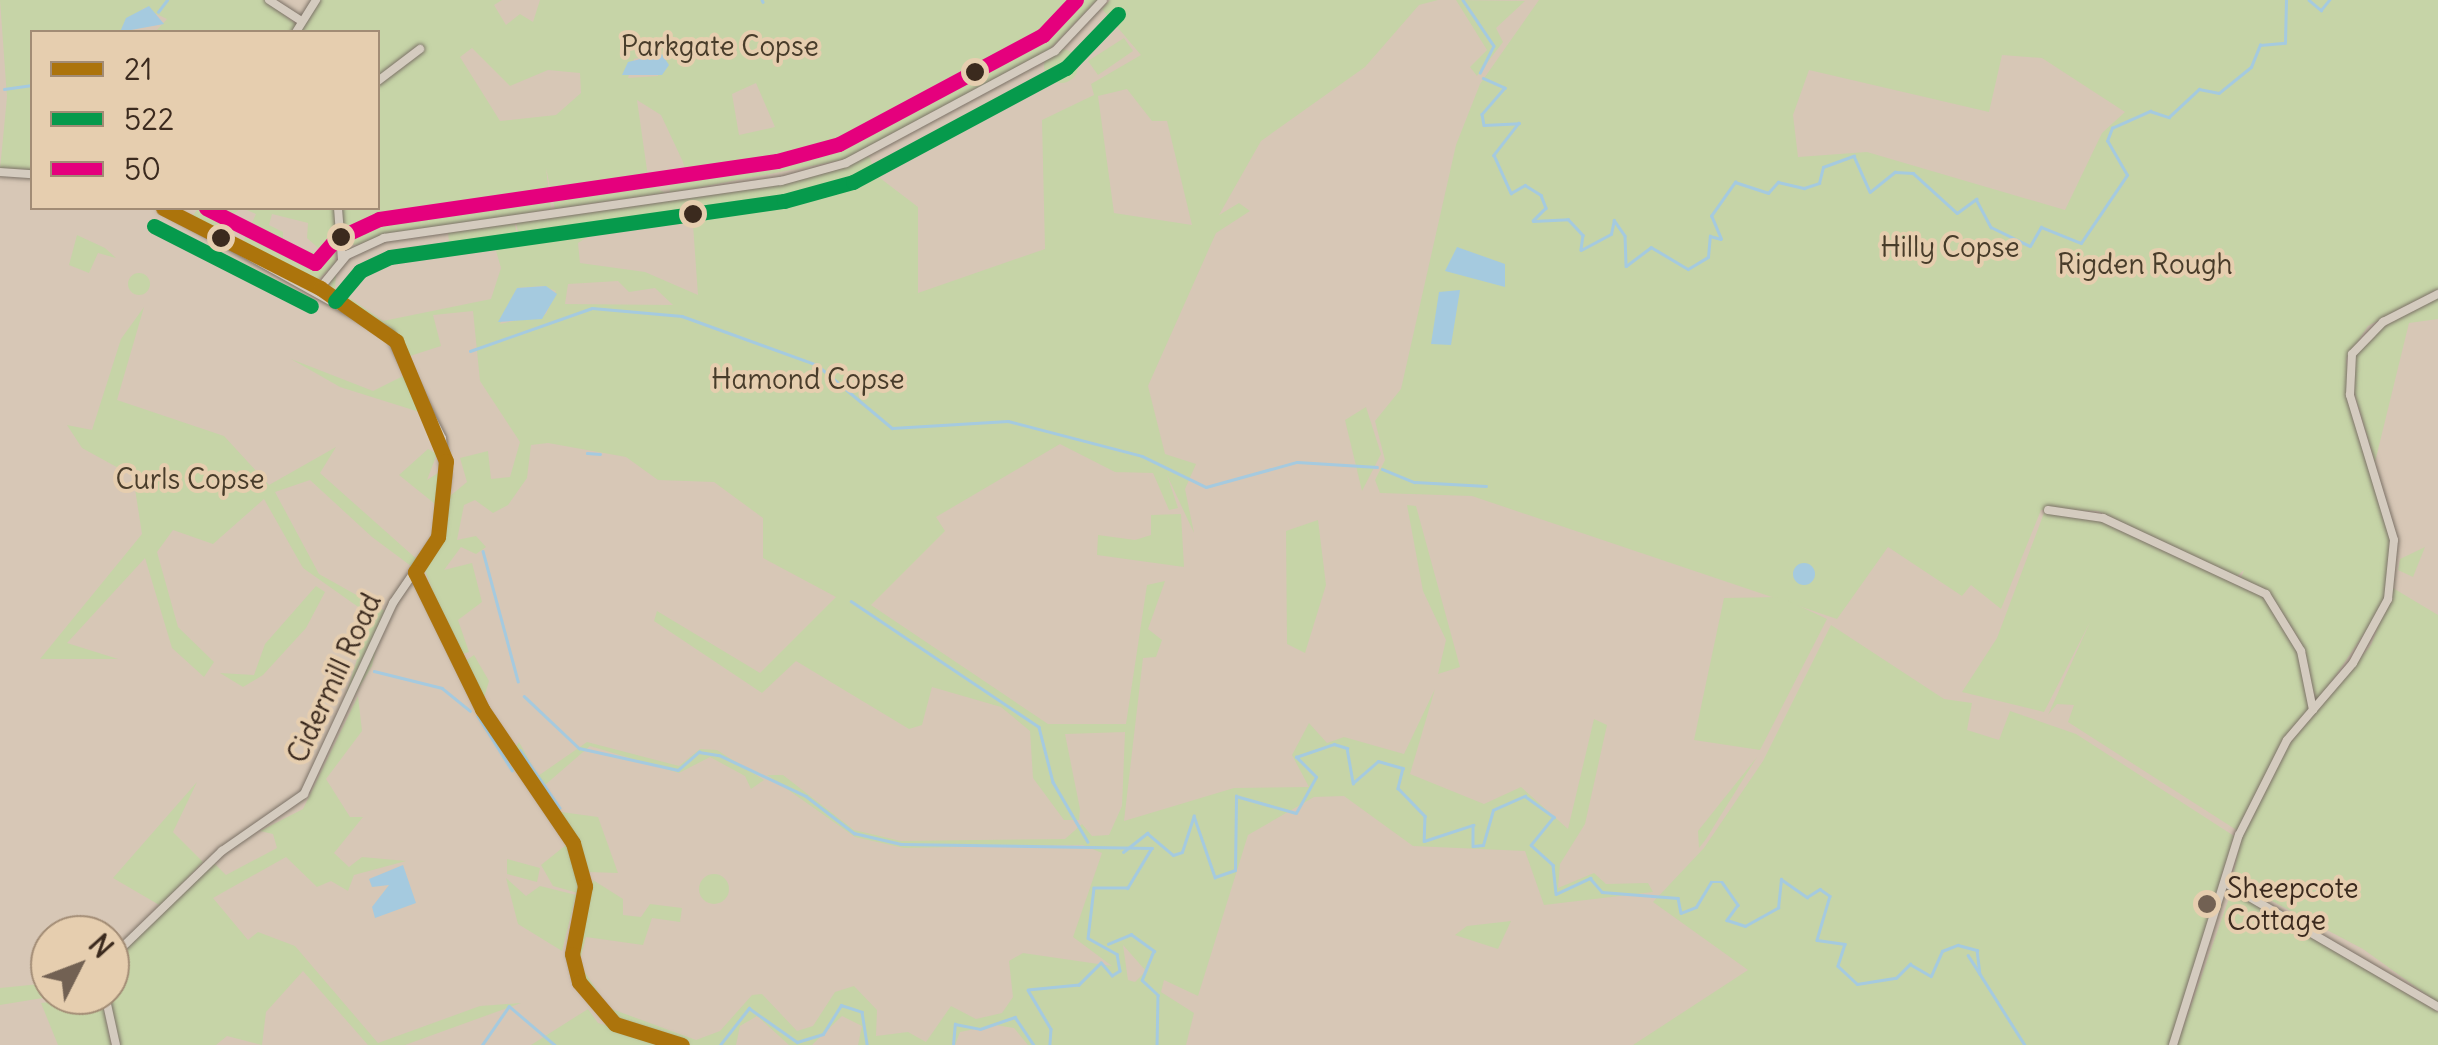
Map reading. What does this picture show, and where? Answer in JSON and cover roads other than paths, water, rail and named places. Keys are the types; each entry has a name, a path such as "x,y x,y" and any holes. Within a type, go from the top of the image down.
{"street":[{"path":"269,0 300,20"},
{"path":"297,30 316,0"},
{"path":"320,288 342,260 384,238 846,163 1054,51 1103,0"},
{"path":"380,79 420,49"},
{"path":"0,172 30,174"},
{"name":"Cidermill Road","path":"130,940 198,875 304,794 440,528 442,438 396,340 320,288 167,210"},
{"path":"338,210 342,260"},
{"path":"2173,1045 2270,771 2379,624 2395,558 2350,395 2351,358 2382,322 2438,294"},
{"path":"2048,510 2103,518 2266,594 2301,651 2313,711"},
{"path":"415,572 482,709 573,843 585,886 572,954 579,982 615,1024 682,1045"},
{"path":"2228,884 2438,1007"},
{"path":"109,1015 116,1045"}],"water":[{"path":"149,6 164,24 121,30 126,18"},
{"path":"662,54 669,65 662,75 622,75 628,62"},
{"path":"1457,247 1505,264 1505,287 1445,271"},
{"path":"546,286 557,294 542,319 498,322 517,288"},
{"path":"1460,290 1451,345 1431,344 1439,292"},
{"path":"1800,563 1808,563 1815,574 1808,585 1800,585 1793,578 1793,570"},
{"path":"403,865 416,903 375,918 372,907 389,885 372,887 369,879"}],"waterway":[{"path":"158,12 167,0"},
{"path":"1463,0 1494,46 1480,73"},
{"path":"1483,78 1505,88 1482,114 1484,125 1519,123 1494,155 1511,193 1525,185 1541,195 1546,208 1533,221 1568,219 1583,235 1581,250 1611,234 1614,220 1625,236 1626,266 1651,247 1688,269 1708,257 1710,236 1721,239 1711,216 1735,182 1768,193 1778,182 1804,188 1819,183 1823,167 1854,156 1870,192 1895,172 1913,173 1957,213 1976,199 1991,227 2030,246 2041,227 2081,243 2127,175 2107,141 2112,128 2150,111 2169,117 2199,89 2219,93 2251,67 2260,45 2285,43 2286,0"},
{"path":"2309,0 2321,10 2329,0"},
{"path":"4,89 30,85"},
{"path":"470,351 592,308 682,316 817,365 892,428 1008,421 1142,456 1206,487 1297,462 1377,467"},
{"path":"587,453 600,454"},
{"path":"1382,469 1415,482 1486,486"},
{"path":"483,551 518,681"},
{"path":"851,601 1039,727 1053,782 1088,842"},
{"path":"374,671 442,688 470,711"},
{"path":"524,696 579,748 678,770 699,752 719,755 806,796 854,833 901,844 1152,848 1128,888 1094,888 1088,938 1117,954 1120,971 1112,976 1101,963 1079,985 1028,990 1051,1029 1050,1045"},
{"path":"478,716 512,770"},
{"path":"1123,852 1147,833 1173,855 1182,852 1194,816 1215,877 1235,870 1236,796 1296,813 1316,777 1296,757 1334,744 1347,748 1353,783 1378,761 1403,768 1398,788 1425,816 1424,841 1473,825 1473,846 1483,845 1493,810 1525,796 1554,817 1531,845 1553,865 1556,894 1590,878 1602,892 1678,898 1681,913 1696,907 1711,882 1722,882 1738,905 1727,920 1745,926 1778,908 1781,879 1807,897 1820,889 1830,896 1817,940 1845,944 1838,966 1857,984 1896,978 1910,964 1931,976 1942,951 1958,945 1977,950 1980,974"},
{"path":"520,750 560,808"},
{"path":"1108,944 1131,934 1154,951 1142,980 1158,995 1157,1045"},
{"path":"1968,955 2025,1045"},
{"path":"720,1045 749,1008 797,1042 823,1034 841,1005 862,1012 867,1045"},
{"path":"482,1045 509,1006 555,1045"},
{"path":"953,1045 955,1024 980,1029 1015,1017 1034,1045"}],"place":[{"name":"Sheepcote Cottage","path":"2207,904"}],"park label":[{"name":"Parkgate Copse","path":"720,46"},
{"name":"Hilly Copse","path":"1950,247"},
{"name":"Rigden Rough","path":"2145,264"},
{"name":"Hamond Copse","path":"808,379"},
{"name":"Curls Copse","path":"190,479"}]}
